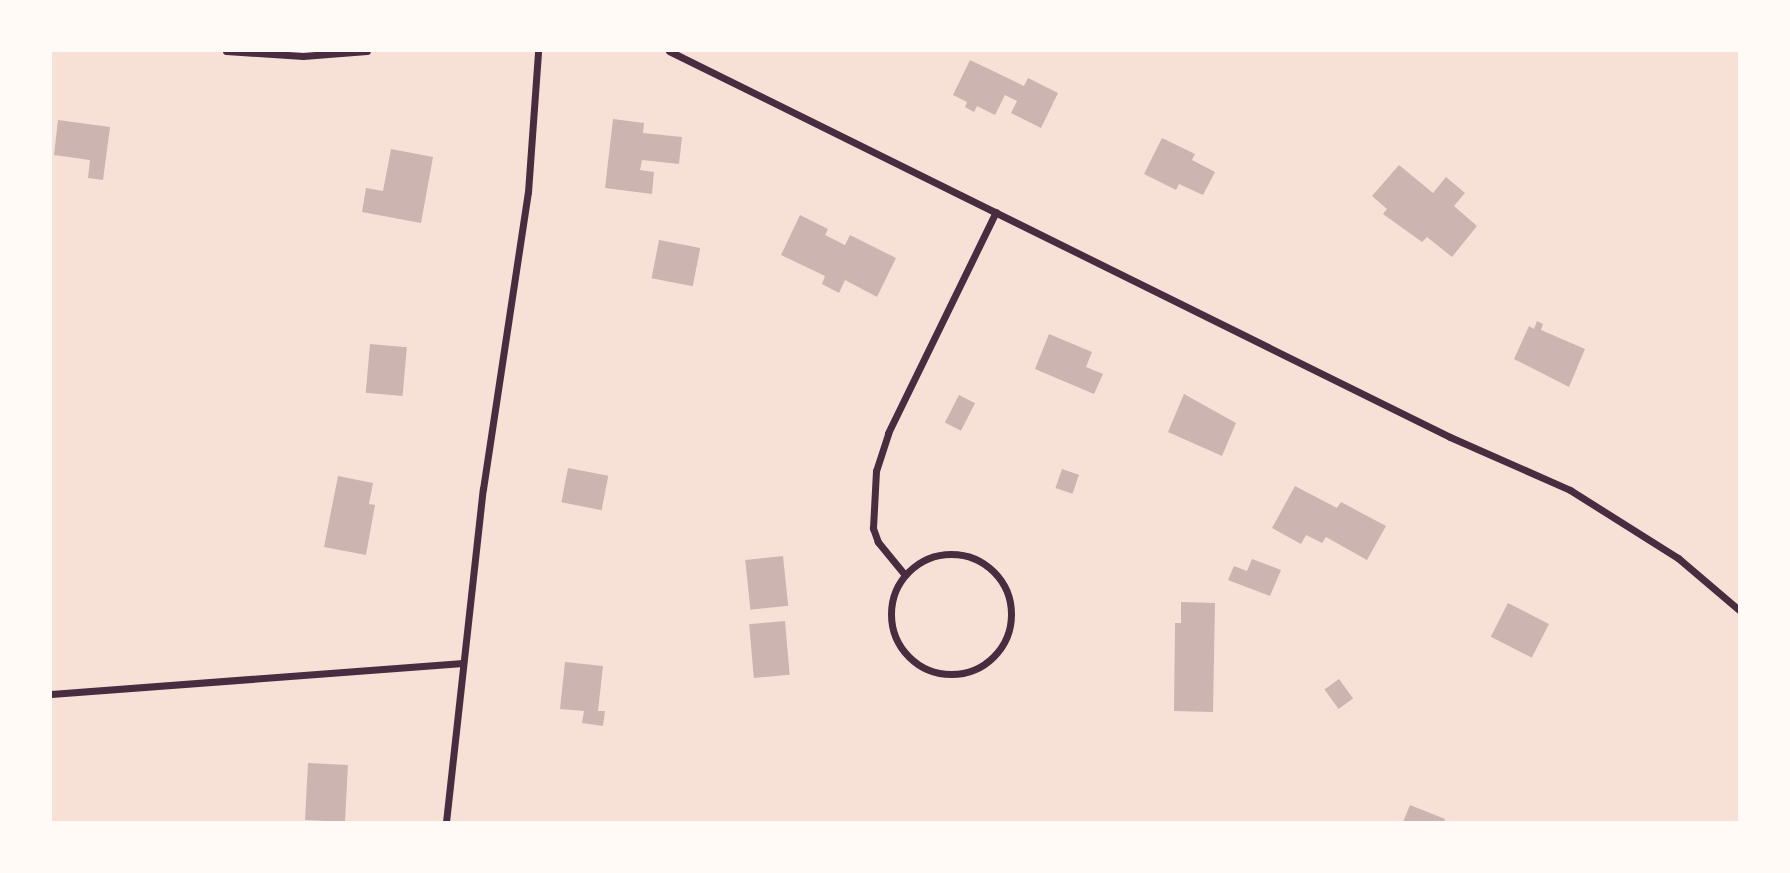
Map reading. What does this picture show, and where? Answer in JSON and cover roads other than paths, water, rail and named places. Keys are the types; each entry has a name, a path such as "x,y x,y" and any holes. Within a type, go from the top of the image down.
{"street":[{"path":"226,51 303,56 367,51"},
{"path":"446,822 494,402 528,192 538,51"},
{"path":"669,51 1450,437 1570,490 1678,558 1739,610"},
{"path":"905,575 878,542 873,528 876,471 888,433 996,212"},
{"path":"941,555 962,555 990,569 1008,595 1011,615 1007,636 996,654 980,667 950,674 929,670 911,659 891,623 894,592 905,575 921,561 941,555"},
{"path":"51,694 463,663"}]}
